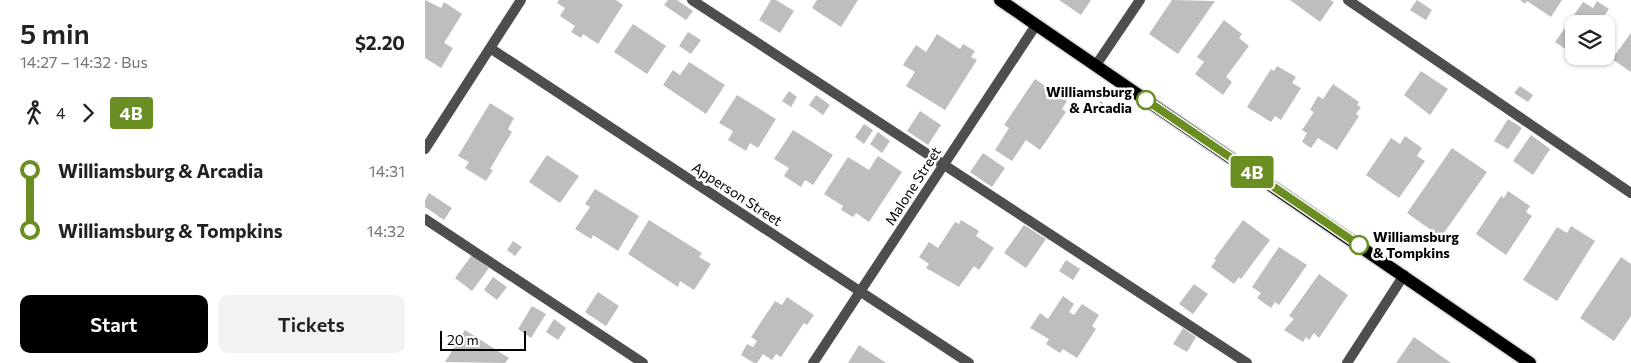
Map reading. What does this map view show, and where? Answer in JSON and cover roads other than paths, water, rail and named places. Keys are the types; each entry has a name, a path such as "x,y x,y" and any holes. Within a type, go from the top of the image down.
{"main road":[{"path":"1000,0 1530,363"}],"street":[{"path":"426,146 521,0"},
{"path":"692,0 1247,363"},
{"path":"1096,65 1140,0"},
{"path":"1348,0 1631,193"},
{"name":"Malone Street","path":"813,363 1036,25"},
{"name":"Apperson Street","path":"490,48 969,363"},
{"path":"425,219 643,363"},
{"path":"1347,363 1404,275"}],"place":[{"name":"Williamsburg & Arcadia","path":"1146,100"},
{"name":"Williamsburg & Tompkins","path":"1359,245"}]}
